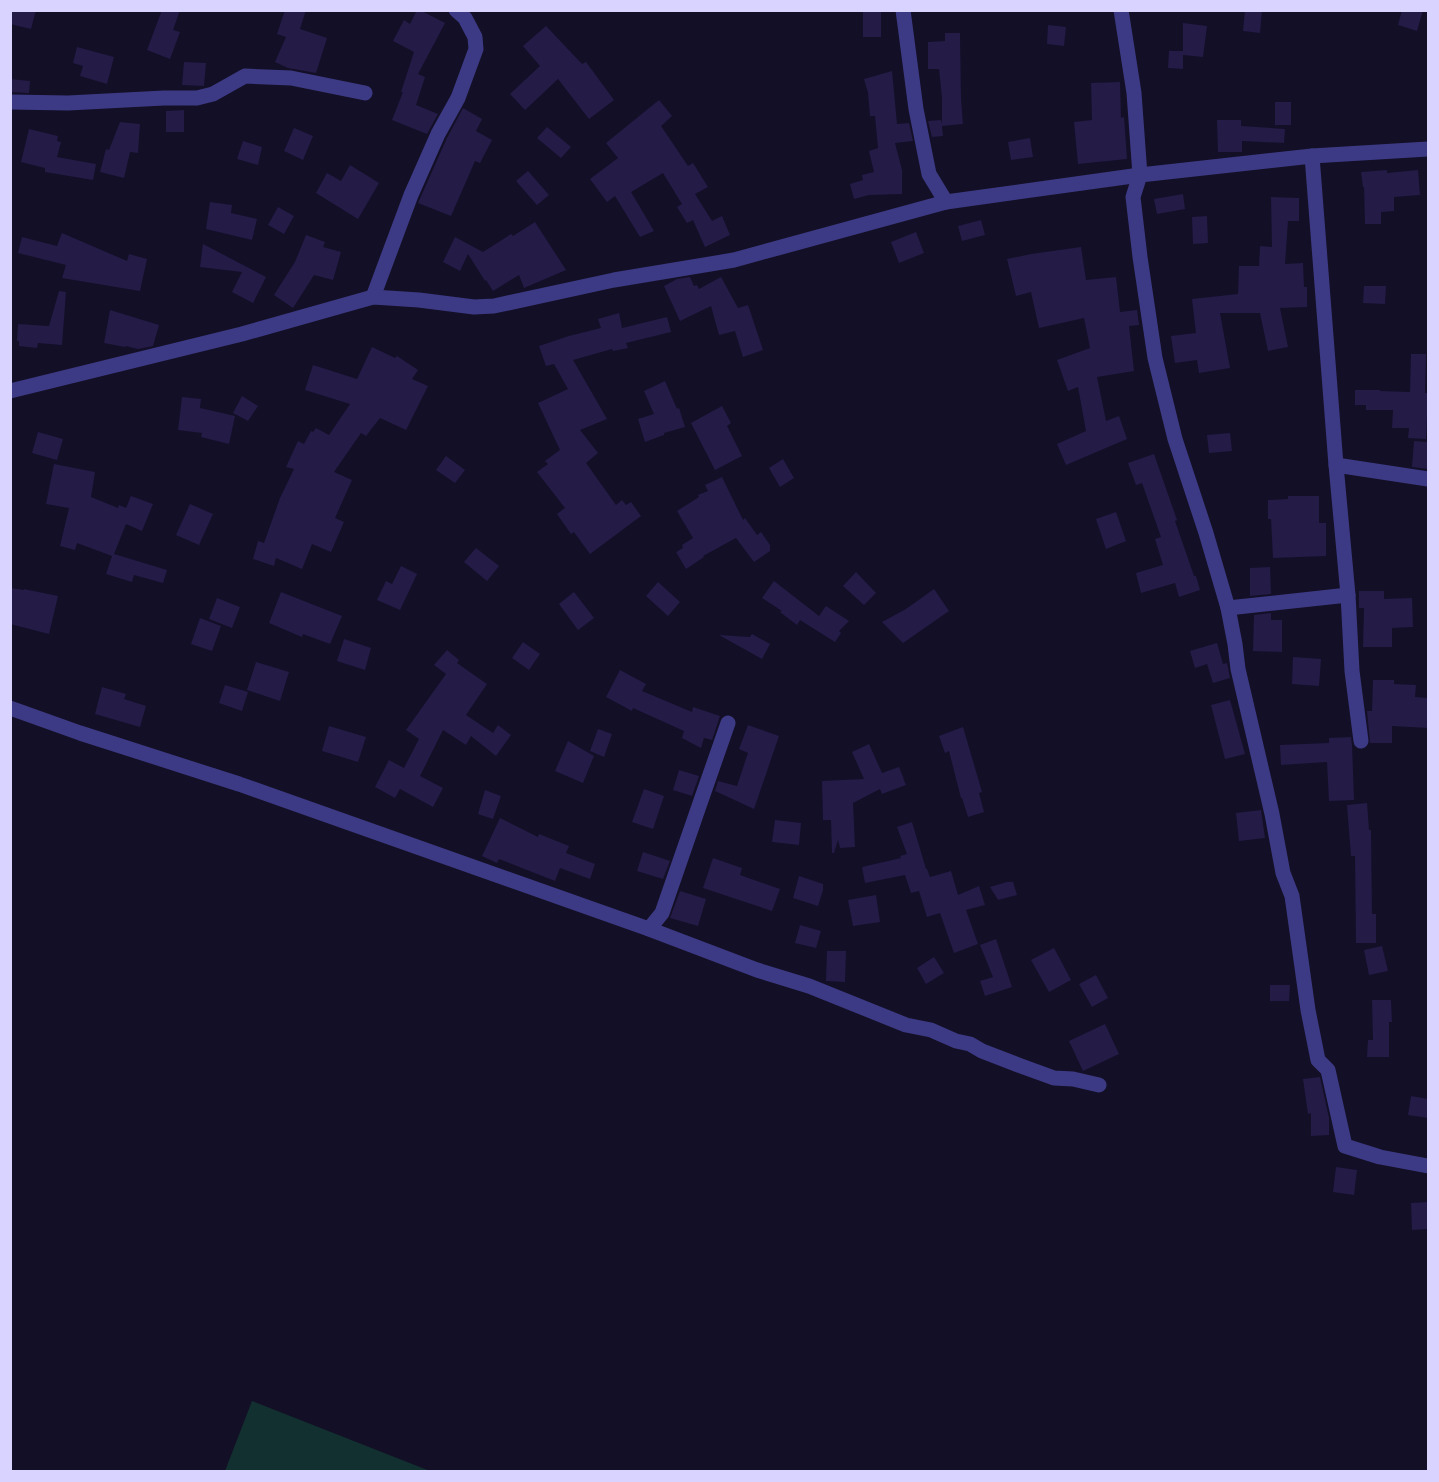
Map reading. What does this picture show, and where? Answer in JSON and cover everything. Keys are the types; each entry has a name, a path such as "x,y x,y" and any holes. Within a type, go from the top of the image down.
{"street":[{"path":"373,297 411,195 438,134 458,98 476,49 475,37 470,27 465,18 456,10"},
{"path":"903,10 916,109 929,174 946,202"},
{"path":"1120,10 1134,93 1140,175 1133,197 1155,358 1175,439 1228,608 1238,669 1272,814 1283,873 1292,896 1308,1010 1318,1060 1328,1070 1345,1146 1380,1157 1428,1166"},
{"path":"10,102 68,103 197,98 213,94 245,76 291,78 365,93"},
{"path":"10,391 242,334 373,297 474,307 494,306 614,280 734,260 946,202 1140,175 1312,156 1428,149"},
{"path":"1312,156 1348,595 1352,671 1361,741"},
{"path":"1336,465 1428,478"},
{"path":"1228,608 1348,595"},
{"path":"10,708 238,784 649,929 757,970 809,986 906,1025 931,1030 956,1041 970,1044 982,1051 1054,1078 1073,1079 1098,1085"},
{"path":"649,929 662,913 729,723"}],"green space":[{"path":"252,1401 430,1471 225,1471"}],"building":[{"path":"10,10 36,10 31,29 10,24"},
{"path":"162,10 180,10 173,30 180,32 170,59 147,50"},
{"path":"285,10 306,10 300,29 327,38 316,73 288,68 275,62 286,37 277,34"},
{"path":"417,10 445,23 418,74 425,77 416,105 438,114 427,134 392,120 403,92 401,92 414,52 393,41 404,20 410,24"},
{"path":"1245,10 1262,10 1260,33 1243,31"},
{"path":"1402,10 1423,10 1417,31 1398,25"},
{"path":"863,12 881,12 881,37 863,37"},
{"path":"1183,23 1207,26 1203,57 1183,55 1183,69 1168,68 1169,51 1183,51"},
{"path":"1048,25 1066,27 1064,46 1047,44"},
{"path":"546,26 582,64 586,62 614,100 589,119 558,79 525,110 510,94 540,66 523,46"},
{"path":"945,33 960,33 963,124 942,126 943,136 932,137 928,121 941,120 942,124 942,98 939,69 928,69 928,42 945,41"},
{"path":"77,47 114,57 107,84 80,76 83,66 73,63"},
{"path":"184,62 206,63 204,86 182,85"},
{"path":"892,71 897,124 909,123 913,141 895,143 902,170 902,194 869,195 854,199 850,184 863,180 862,175 874,172 869,151 878,148 875,116 870,116 864,79"},
{"path":"10,79 30,81 29,93 10,92"},
{"path":"1120,82 1121,118 1124,117 1127,159 1078,164 1074,122 1092,120 1091,83"},
{"path":"659,100 672,116 661,126 688,166 693,163 708,187 695,194 712,221 722,216 730,235 705,247 693,220 687,223 677,207 682,204 663,173 631,192 654,231 640,237 615,196 607,202 590,179 618,158 606,143"},
{"path":"1275,102 1291,102 1291,125 1275,125"},
{"path":"463,108 482,119 476,131 492,140 480,163 475,161 451,216 418,203"},
{"path":"184,110 184,132 166,132 166,111"},
{"path":"1217,120 1241,120 1241,126 1285,129 1284,143 1242,141 1242,152 1218,152"},
{"path":"120,122 140,124 138,153 130,152 124,178 100,172 106,149 109,150"},
{"path":"547,127 571,147 561,158 537,138"},
{"path":"294,128 313,136 303,160 284,151"},
{"path":"29,129 58,136 57,141 61,142 57,157 96,164 93,180 45,172 45,168 21,162"},
{"path":"1030,138 1033,157 1011,160 1008,142"},
{"path":"243,141 262,147 258,165 237,159"},
{"path":"350,165 379,183 358,219 316,193 327,173 341,181"},
{"path":"1387,170 1387,173 1418,170 1420,195 1394,197 1394,211 1381,212 1381,224 1365,224 1364,187 1361,172"},
{"path":"528,171 549,195 537,205 516,181"},
{"path":"1183,194 1185,209 1157,214 1154,199"},
{"path":"1271,197 1299,198 1299,221 1288,221 1285,264 1303,263 1304,287 1307,287 1307,307 1280,308 1288,347 1268,351 1260,313 1220,313 1230,368 1199,373 1197,360 1175,363 1171,336 1196,333 1192,299 1238,294 1239,266 1259,266 1260,246 1272,247"},
{"path":"210,202 232,205 231,213 257,219 252,240 206,229"},
{"path":"278,207 294,216 284,234 268,225"},
{"path":"1207,216 1208,243 1193,244 1192,217"},
{"path":"981,220 985,235 962,241 958,226"},
{"path":"535,222 566,270 524,288 519,275 493,291 468,254 460,271 443,262 455,237 483,252"},
{"path":"916,232 924,253 899,263 891,242"},
{"path":"62,233 127,261 129,254 147,259 140,291 62,278 66,265 18,253 22,237 57,246"},
{"path":"306,235 325,242 323,247 341,252 333,280 314,275 293,308 274,295 295,262"},
{"path":"203,244 266,277 253,303 232,292 242,272 200,267"},
{"path":"1081,247 1086,280 1116,277 1120,312 1137,310 1139,325 1129,326 1134,371 1097,377 1106,421 1119,416 1127,439 1066,465 1057,444 1086,431 1078,387 1068,391 1057,360 1090,348 1084,318 1039,328 1031,292 1016,296 1007,259"},
{"path":"690,277 694,286 697,285 699,289 721,277 738,308 748,305 763,350 743,357 735,331 719,335 711,306 680,321 664,286 677,279"},
{"path":"1364,286 1386,286 1385,304 1363,303"},
{"path":"59,291 66,292 62,345 38,343 37,348 19,346 18,324 49,326"},
{"path":"110,310 159,325 153,346 138,349 104,343"},
{"path":"619,313 622,328 667,317 671,332 626,343 628,348 613,351 612,349 573,360 607,419 580,430 598,453 586,463 616,505 622,500 626,505 631,502 641,516 590,554 574,532 571,534 557,514 565,508 537,472 548,464 545,461 560,450 538,403 568,389 554,364 546,366 539,346 601,328 598,319"},
{"path":"372,347 395,358 397,356 418,370 412,379 428,386 406,430 380,418 366,436 361,433 334,472 352,480 335,518 344,522 331,552 312,544 302,569 276,558 274,566 253,559 258,541 264,543 280,498 294,469 286,467 298,441 304,444 311,431 313,432 316,428 329,435 350,404 305,390 313,365 357,379"},
{"path":"1411,354 1426,354 1425,393 1428,393 1426,439 1408,438 1409,428 1392,428 1393,410 1366,410 1366,405 1355,405 1355,390 1410,392"},
{"path":"665,381 677,409 679,408 685,427 645,442 638,419 654,414 644,391"},
{"path":"242,396 258,406 248,421 233,413"},
{"path":"182,397 201,399 200,408 235,416 229,444 201,437 202,433 178,430"},
{"path":"722,406 731,423 727,426 742,456 715,470 691,423"},
{"path":"38,432 63,439 57,460 32,453"},
{"path":"1230,433 1232,451 1209,453 1207,435"},
{"path":"1414,441 1428,442 1428,469 1412,467"},
{"path":"1154,454 1200,590 1179,597 1175,583 1141,593 1136,573 1163,565 1155,539 1161,537 1142,483 1136,485 1128,463"},
{"path":"446,456 465,470 455,483 436,470"},
{"path":"783,459 794,478 780,487 769,468"},
{"path":"54,464 95,472 91,497 118,508 119,505 126,508 131,496 153,504 142,531 126,524 114,554 167,570 163,583 134,575 132,582 106,574 112,556 77,543 75,550 60,546 69,508 46,504"},
{"path":"722,477 743,520 745,518 757,535 761,532 770,545 770,551 754,562 736,538 703,556 686,569 676,552 693,538 677,511 699,497 698,495 708,491 705,485"},
{"path":"1288,496 1319,496 1319,523 1326,523 1326,556 1273,558 1268,500 1288,499"},
{"path":"190,504 213,514 199,545 176,535"},
{"path":"1116,512 1126,541 1106,549 1096,519"},
{"path":"476,548 499,566 487,581 464,562"},
{"path":"401,566 417,574 400,610 377,600 386,581 392,584"},
{"path":"1270,567 1271,594 1250,596 1250,568"},
{"path":"856,572 876,593 864,605 843,586"},
{"path":"774,581 819,616 826,606 849,621 839,631 841,633 835,642 800,620 797,625 780,612 782,611 762,598"},
{"path":"658,582 680,602 668,616 646,596"},
{"path":"10,588 58,596 49,634 10,624"},
{"path":"934,589 949,611 903,643 882,622 906,609"},
{"path":"1359,591 1384,591 1384,599 1412,598 1413,627 1392,628 1392,647 1363,647 1364,608 1359,608"},
{"path":"281,592 342,616 330,644 303,634 302,637 269,623"},
{"path":"574,592 594,618 578,630 559,604"},
{"path":"217,598 240,607 232,628 209,619"},
{"path":"1271,613 1271,620 1282,620 1282,652 1253,651 1254,615"},
{"path":"200,618 221,626 212,651 191,644"},
{"path":"752,634 770,644 762,659 719,635 750,637"},
{"path":"344,639 371,648 365,670 337,661"},
{"path":"523,642 540,654 529,670 512,658"},
{"path":"1217,643 1223,664 1227,663 1230,678 1213,683 1207,664 1195,668 1190,651"},
{"path":"447,650 459,660 457,663 487,684 466,715 493,733 498,725 511,735 496,756 471,736 466,745 443,730 420,776 443,788 433,807 400,789 395,798 375,787 389,760 404,768 419,739 406,730 446,674 434,665"},
{"path":"1293,657 1321,659 1319,686 1292,684"},
{"path":"256,662 289,672 280,701 247,690"},
{"path":"620,670 646,684 642,691 692,712 693,707 720,716 712,740 704,738 701,748 682,738 684,731 633,708 632,711 606,697"},
{"path":"1373,680 1394,680 1394,684 1416,685 1415,697 1428,698 1428,728 1392,726 1392,743 1370,743 1367,711 1372,711"},
{"path":"225,685 248,692 242,711 219,703"},
{"path":"102,687 126,694 124,699 146,706 140,727 95,714"},
{"path":"1230,700 1245,754 1225,759 1211,705"},
{"path":"748,725 779,736 754,809 715,791 718,781 737,786 748,753 739,749"},
{"path":"329,726 366,737 358,762 322,751"},
{"path":"963,727 982,792 979,793 984,812 968,817 949,751 945,753 939,736"},
{"path":"598,729 612,734 604,757 590,751"},
{"path":"1351,737 1354,800 1329,801 1327,762 1281,765 1280,745 1329,743 1329,738"},
{"path":"568,741 594,756 583,783 555,771"},
{"path":"869,744 882,773 899,767 906,785 882,794 880,789 853,803 855,847 840,848 838,840 834,853 832,853 831,820 823,820 822,781 864,779 852,752"},
{"path":"679,770 699,776 692,796 673,790"},
{"path":"644,789 664,796 653,829 632,822"},
{"path":"485,790 501,796 493,819 478,814"},
{"path":"1367,803 1369,830 1371,830 1372,914 1376,914 1376,943 1356,943 1355,856 1351,856 1347,805"},
{"path":"1261,810 1265,838 1239,841 1236,813"},
{"path":"500,818 538,837 539,834 569,846 566,853 595,864 590,879 560,868 555,881 499,859 497,863 482,856"},
{"path":"775,820 801,823 799,845 772,842"},
{"path":"912,822 930,877 951,871 958,895 979,886 985,905 966,910 978,944 954,953 940,913 927,917 919,891 911,893 905,875 865,883 862,867 901,858 900,856 907,854 897,827"},
{"path":"643,852 670,861 663,879 637,871"},
{"path":"713,858 742,868 740,875 780,889 772,911 703,888"},
{"path":"799,876 823,884 818,906 793,898"},
{"path":"1013,882 1017,895 998,900 990,887"},
{"path":"680,891 706,899 698,926 670,918"},
{"path":"876,895 880,922 853,926 848,900"},
{"path":"800,925 821,931 816,948 795,943"},
{"path":"996,939 1012,987 985,996 980,981 993,977 980,945"},
{"path":"1382,946 1388,971 1369,975 1364,950"},
{"path":"1054,948 1071,980 1049,992 1031,960"},
{"path":"827,951 846,951 845,982 826,981"},
{"path":"934,957 944,973 926,984 917,968"},
{"path":"1096,975 1108,998 1092,1007 1079,984"},
{"path":"1270,985 1290,985 1289,1001 1270,1001"},
{"path":"1372,1000 1391,1000 1389,1057 1367,1057 1368,1040 1373,1040"},
{"path":"1105,1024 1119,1054 1083,1071 1069,1041"},
{"path":"1320,1077 1329,1118 1329,1135 1311,1136 1311,1113 1308,1114 1303,1079"},
{"path":"1411,1096 1428,1099 1428,1118 1408,1115"},
{"path":"1336,1167 1357,1170 1354,1195 1333,1192"},
{"path":"1428,1202 1428,1229 1412,1230 1411,1203"}]}
